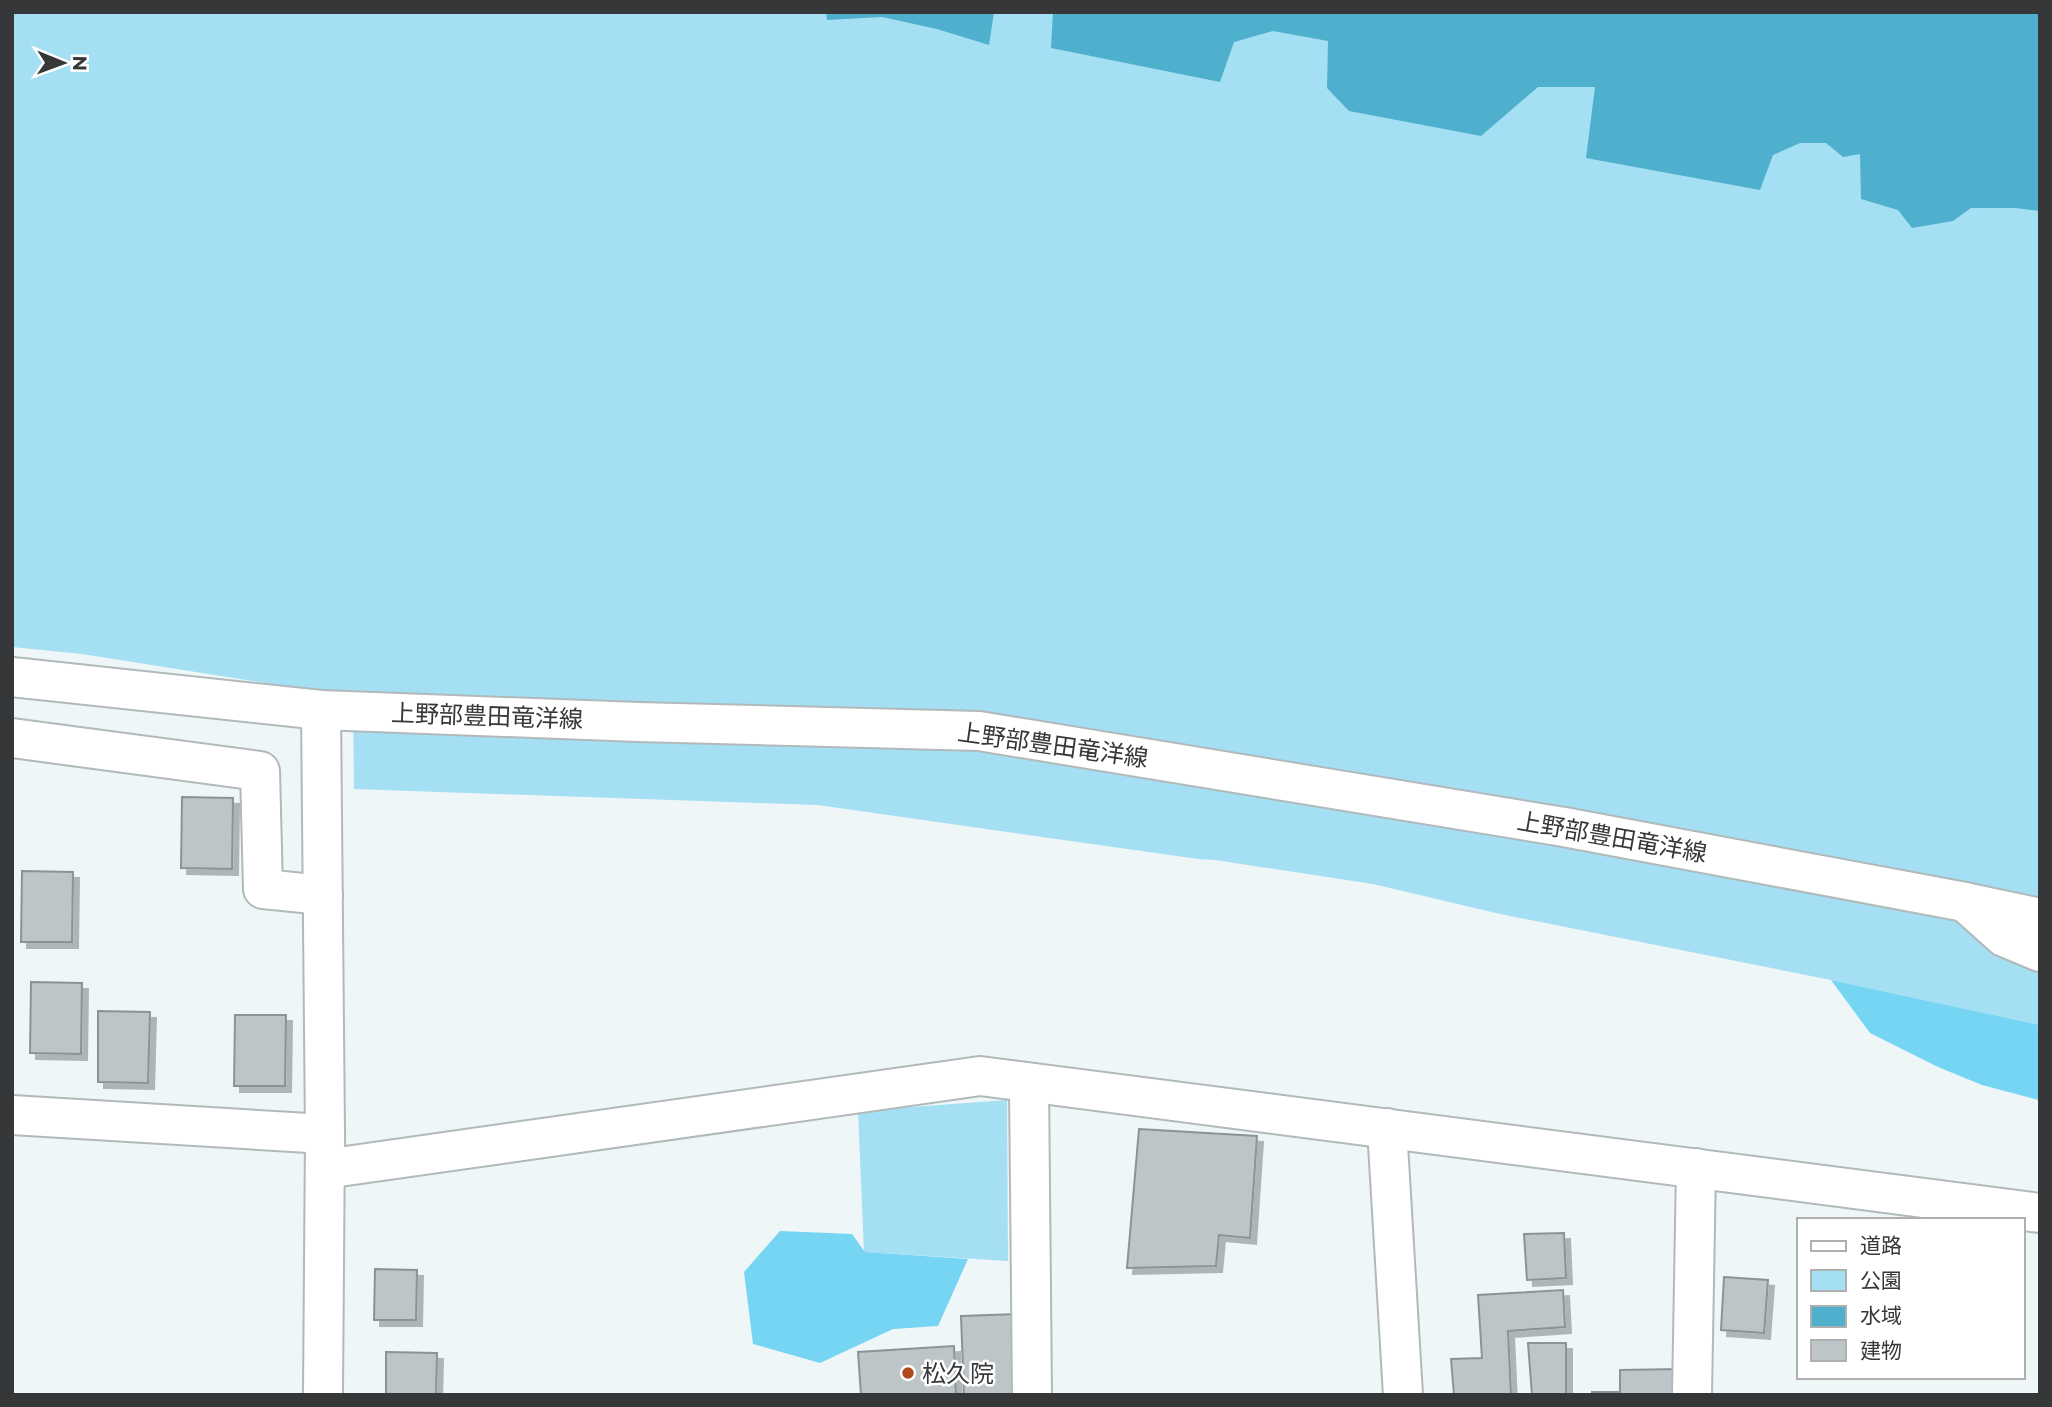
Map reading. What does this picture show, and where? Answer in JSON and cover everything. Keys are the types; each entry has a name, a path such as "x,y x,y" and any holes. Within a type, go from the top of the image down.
{"street":[{"name":"上野部豊田竜洋線","path":"12,677 321,710 979,731 1564,827 2040,918"},
{"path":"321,710 325,1151 323,1395"},
{"path":"12,738 260,771 262,890 323,895"},
{"path":"1965,902 2004,937 2040,952"},
{"path":"12,1115 325,1151 980,1076 2040,1213"},
{"path":"1029,1083 1032,1395"},
{"path":"1387,1128 1403,1395"},
{"path":"1692,1395 1696,1168"}],"green space":[{"path":"12,12 1256,12 1392,37 2040,195 2040,1025 1500,914 1373,884 1215,860 818,805 354,789 353,697 82,654 12,647"},
{"path":"1007,1100 1008,1261 864,1252 858,1111"}],"shaded area":[{"path":"1831,980 2040,1025 2040,1103 2039,1100 1982,1085 1938,1067 1870,1033"},
{"path":"780,1231 852,1234 865,1252 968,1259 938,1326 893,1329 820,1363 753,1344 744,1272"}],"water":[{"path":"826,12 994,12 989,45 937,29 882,17 827,20"},
{"path":"1053,12 2040,12 2040,211 1971,208 1953,221 1912,228 1898,210 1861,199 1860,154 1843,157 1826,143 1800,143 1773,155 1760,190 1586,158 1595,87 1538,87 1481,136 1349,111 1327,88 1328,41 1273,31 1234,42 1220,82 1051,48"}],"building":[{"path":"182,797 233,798 232,869 181,868"},
{"path":"22,871 73,872 72,942 21,942"},
{"path":"31,982 82,983 81,1054 30,1053"},
{"path":"98,1011 150,1012 148,1083 98,1082"},
{"path":"235,1015 286,1015 285,1086 234,1086"},
{"path":"1139,1129 1257,1136 1250,1238 1219,1235 1216,1266 1127,1268"},
{"path":"1564,1233 1566,1278 1527,1280 1524,1234"},
{"path":"375,1269 417,1270 416,1320 374,1320"},
{"path":"1724,1277 1768,1280 1764,1333 1721,1330"},
{"path":"1563,1290 1565,1327 1508,1331 1511,1395 1454,1395 1451,1359 1482,1358 1478,1295"},
{"path":"1018,1314 1021,1395 964,1395 961,1316"},
{"path":"1528,1343 1566,1343 1566,1395 1532,1395"},
{"name":"松久院","path":"954,1346 956,1395 861,1395 858,1352"},
{"path":"386,1352 437,1353 436,1395 386,1395"},
{"path":"1679,1369 1679,1395 1592,1395 1592,1392 1620,1392 1620,1370"}],"place":[{"name":"松久院","path":"908,1373"}]}
